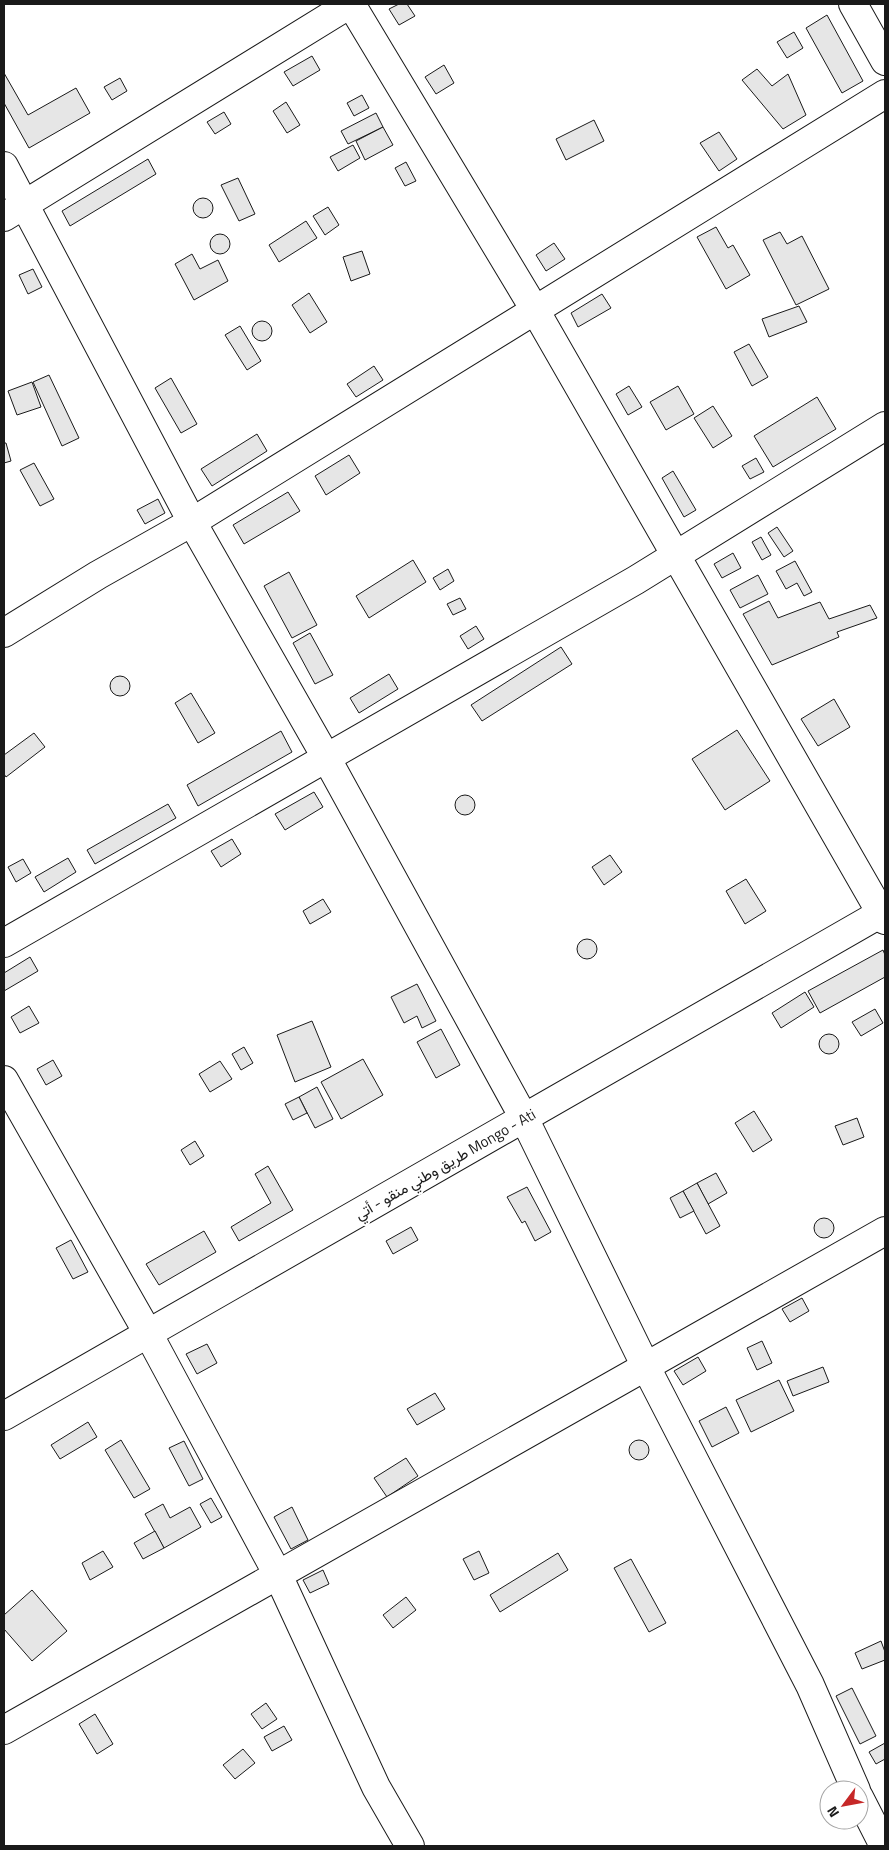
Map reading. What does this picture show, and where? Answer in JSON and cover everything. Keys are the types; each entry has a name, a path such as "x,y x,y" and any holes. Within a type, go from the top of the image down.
{"street":[{"path":"14,211 350,4 536,310 884,915"},
{"path":"853,4 885,61"},
{"path":"4,633 98,575 192,522 885,94"},
{"path":"4,166 14,211 327,759 524,1118 646,1367 810,1685 852,1780"},
{"path":"4,943 327,759 678,554 885,426"},
{"name":"طريق وطني منقو - أتي Mongo - Ati","path":"4,1416 149,1335 524,1118 884,915"},
{"path":"4,1080 149,1335 278,1575 376,1787 410,1846"},
{"path":"4,1730 885,1231"},
{"path":"869,1817 884,1846"}],"building":[{"path":"399,4 407,4 415,16 399,25 389,9"},
{"path":"827,15 863,81 842,93 806,28"},
{"path":"794,32 803,48 787,58 777,42"},
{"path":"312,56 320,70 293,86 284,72"},
{"path":"444,65 454,83 436,94 425,77"},
{"path":"757,69 772,86 788,74 806,115 783,129 742,80"},
{"path":"4,73 28,115 76,88 90,113 29,148 4,103"},
{"path":"120,78 127,91 112,100 104,87"},
{"path":"362,95 369,108 354,116 347,103"},
{"path":"286,102 300,125 287,133 273,111"},
{"path":"224,112 231,124 215,134 207,122"},
{"path":"376,113 383,127 348,144 341,131"},
{"path":"594,120 604,141 566,160 556,139"},
{"path":"383,127 393,145 365,160 356,141"},
{"path":"719,132 737,159 719,171 700,143"},
{"path":"353,145 360,158 338,171 330,157"},
{"path":"148,159 156,174 70,226 62,211"},
{"path":"406,162 416,181 405,186 395,168"},
{"path":"238,178 255,214 239,221 221,185"},
{"path":"203,198 210,201 213,208 210,215 203,218 196,215 193,208 196,201"},
{"path":"328,207 339,225 325,235 313,216"},
{"path":"306,221 317,238 279,262 269,245"},
{"path":"716,227 728,248 733,245 750,275 726,289 697,237"},
{"path":"780,232 787,244 802,236 829,289 796,305 763,240"},
{"path":"220,234 227,237 230,244 227,251 220,254 213,251 210,244 213,237"},
{"path":"554,243 565,259 546,271 536,255"},
{"path":"362,251 370,274 351,281 343,257"},
{"path":"192,254 200,269 218,260 228,281 194,300 175,264"},
{"path":"33,269 42,287 28,294 19,275"},
{"path":"309,293 327,322 310,333 292,305"},
{"path":"602,294 611,308 578,327 571,313"},
{"path":"799,306 807,322 769,337 762,319"},
{"path":"262,321 269,324 272,331 269,338 262,341 255,338 252,331 255,324"},
{"path":"240,326 261,361 247,370 225,335"},
{"path":"749,344 768,377 752,386 734,352"},
{"path":"374,366 383,380 356,397 347,384"},
{"path":"49,375 79,438 62,446 33,382"},
{"path":"171,378 197,424 181,433 155,388"},
{"path":"32,382 41,407 17,415 8,391"},
{"path":"629,386 642,407 628,415 616,394"},
{"path":"678,386 694,414 666,430 650,402"},
{"path":"817,397 836,429 773,467 754,436"},
{"path":"713,406 732,436 713,448 694,418"},
{"path":"257,434 267,451 212,486 201,469"},
{"path":"4,443 6,443 11,461 4,463"},
{"path":"349,455 360,473 326,495 315,476"},
{"path":"756,458 764,472 750,479 742,466"},
{"path":"34,463 54,499 40,506 20,470"},
{"path":"673,471 696,510 684,517 662,478"},
{"path":"288,492 300,511 244,544 233,525"},
{"path":"158,499 165,513 145,524 137,510"},
{"path":"777,527 793,551 784,557 768,533"},
{"path":"761,537 771,555 762,560 752,542"},
{"path":"733,553 741,568 722,578 714,564"},
{"path":"413,560 426,582 369,618 356,596"},
{"path":"795,561 812,592 804,596 797,583 786,589 776,571"},
{"path":"448,569 454,581 440,590 433,578"},
{"path":"289,572 317,625 292,638 264,586"},
{"path":"758,575 768,594 740,608 730,590"},
{"path":"460,598 466,609 453,615 447,604"},
{"path":"769,601 778,618 820,602 829,619 870,605 877,618 837,632 839,637 772,665 743,614"},
{"path":"476,626 484,639 468,649 460,636"},
{"path":"310,633 333,675 315,684 293,643"},
{"path":"561,647 572,664 482,721 471,705"},
{"path":"389,674 398,689 359,713 350,698"},
{"path":"120,676 127,679 130,686 127,693 120,696 113,693 110,686 113,679"},
{"path":"191,693 215,733 198,743 175,703"},
{"path":"834,699 850,727 818,746 801,719"},
{"path":"737,730 770,781 725,810 692,759"},
{"path":"281,731 292,752 198,806 187,785"},
{"path":"34,733 45,747 6,777 4,774 4,755"},
{"path":"314,792 323,807 285,830 275,814"},
{"path":"465,795 472,798 475,805 472,812 465,815 458,812 455,805 458,798"},
{"path":"168,804 176,818 95,864 87,850"},
{"path":"232,839 241,854 221,867 211,851"},
{"path":"610,855 622,872 604,885 592,867"},
{"path":"68,858 76,872 44,892 35,877"},
{"path":"23,859 31,873 16,882 8,867"},
{"path":"746,879 766,911 745,924 726,891"},
{"path":"323,899 331,912 310,924 303,911"},
{"path":"587,939 594,942 597,949 594,956 587,959 580,956 577,949 580,942"},
{"path":"883,950 885,955 885,977 820,1013 808,991"},
{"path":"30,957 38,971 4,991 4,973"},
{"path":"417,984 436,1021 422,1028 417,1016 404,1023 391,997"},
{"path":"805,992 814,1007 781,1028 772,1013"},
{"path":"29,1006 39,1023 20,1033 11,1017"},
{"path":"875,1009 883,1023 861,1036 852,1022"},
{"path":"312,1021 331,1067 295,1082 277,1035"},
{"path":"441,1029 460,1065 436,1078 417,1042"},
{"path":"829,1034 836,1037 839,1044 836,1051 829,1054 822,1051 819,1044 822,1037"},
{"path":"244,1047 253,1063 241,1070 232,1054"},
{"path":"363,1059 383,1095 341,1119 321,1082"},
{"path":"53,1060 62,1076 46,1085 37,1069"},
{"path":"220,1061 232,1079 210,1092 199,1074"},
{"path":"317,1087 333,1119 315,1128 299,1097"},
{"path":"299,1097 307,1113 293,1120 285,1104"},
{"path":"754,1111 772,1140 753,1152 735,1123"},
{"path":"857,1118 864,1137 843,1145 835,1126"},
{"path":"195,1141 204,1156 190,1165 181,1150"},
{"path":"268,1166 293,1210 239,1241 231,1227 271,1203 255,1174"},
{"path":"716,1173 727,1193 708,1204 697,1183"},
{"path":"697,1183 720,1226 706,1234 683,1191"},
{"path":"527,1187 551,1232 535,1241 525,1221 522,1223 507,1197"},
{"path":"683,1191 694,1211 680,1218 670,1198"},
{"path":"824,1218 831,1221 834,1228 831,1235 824,1238 817,1235 814,1228 817,1221"},
{"path":"411,1227 418,1240 393,1254 386,1241"},
{"path":"204,1231 216,1252 159,1285 146,1264"},
{"path":"71,1240 88,1272 73,1279 56,1248"},
{"path":"802,1298 809,1311 790,1322 782,1309"},
{"path":"762,1341 772,1363 757,1370 747,1348"},
{"path":"207,1344 217,1363 197,1374 186,1354"},
{"path":"698,1357 706,1371 683,1385 674,1371"},
{"path":"823,1367 829,1382 793,1396 787,1381"},
{"path":"779,1380 794,1411 751,1432 736,1400"},
{"path":"435,1393 445,1409 417,1425 407,1409"},
{"path":"726,1407 739,1433 712,1447 699,1421"},
{"path":"88,1422 97,1437 60,1459 51,1445"},
{"path":"121,1440 150,1489 134,1498 105,1450"},
{"path":"639,1440 646,1443 649,1450 646,1457 639,1460 632,1457 629,1450 632,1443"},
{"path":"184,1441 203,1479 189,1486 169,1448"},
{"path":"406,1458 418,1476 387,1497 374,1478"},
{"path":"211,1498 222,1517 211,1523 200,1504"},
{"path":"163,1504 170,1518 190,1507 201,1527 164,1548 145,1514"},
{"path":"292,1507 308,1540 291,1549 274,1517"},
{"path":"155,1531 164,1548 143,1559 134,1543"},
{"path":"103,1551 113,1567 90,1580 82,1563"},
{"path":"479,1551 489,1573 474,1580 463,1559"},
{"path":"558,1553 568,1570 500,1612 490,1595"},
{"path":"631,1559 666,1623 649,1632 614,1568"},
{"path":"323,1570 329,1584 310,1593 303,1580"},
{"path":"32,1590 67,1631 32,1661 4,1629 4,1615"},
{"path":"406,1597 416,1610 393,1628 383,1615"},
{"path":"881,1641 885,1652 885,1660 862,1669 855,1653"},
{"path":"852,1688 876,1736 860,1744 836,1696"},
{"path":"266,1703 277,1719 262,1729 251,1714"},
{"path":"95,1714 113,1744 97,1754 79,1724"},
{"path":"284,1726 292,1740 272,1751 264,1737"},
{"path":"885,1743 885,1759 876,1764 869,1752"},
{"path":"243,1749 255,1763 235,1779 223,1765"}]}
